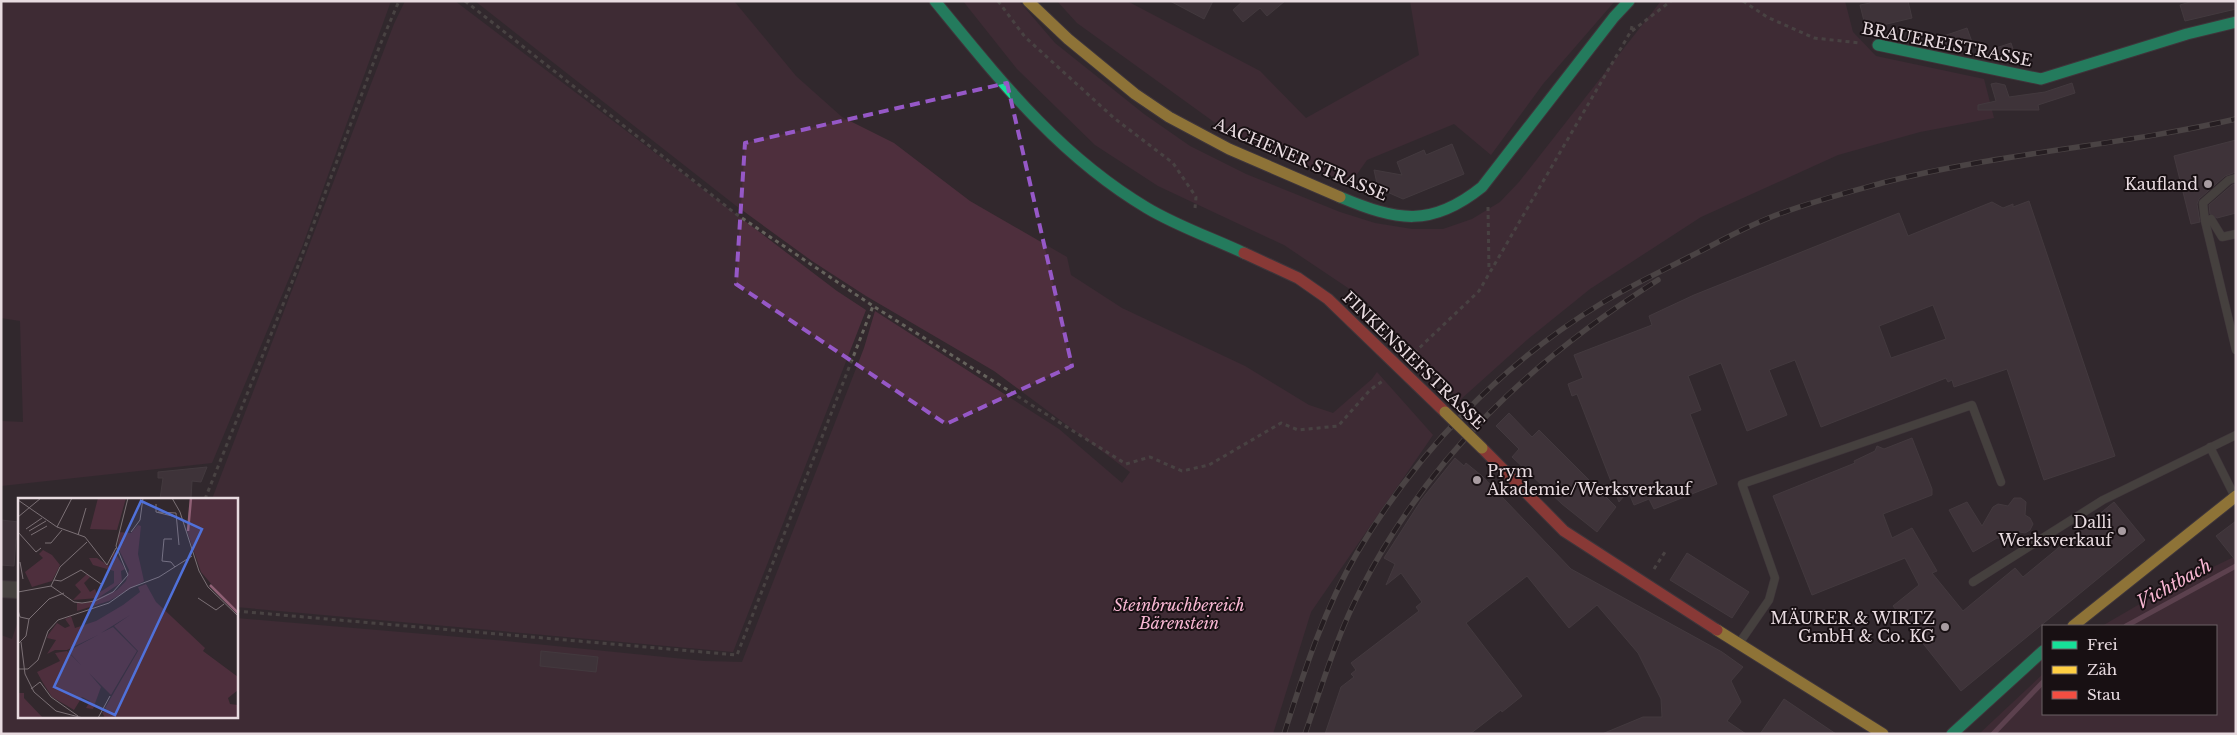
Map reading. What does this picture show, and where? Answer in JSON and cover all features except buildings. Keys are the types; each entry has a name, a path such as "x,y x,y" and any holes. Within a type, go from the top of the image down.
{"main road":[{"name":"FINKENSIEFSTRASSE","path":"936,1 1000,80 1040,125 1078,159 1146,208 1298,278 1335,305 1401,368 1564,531 1594,552 1883,734"},
{"name":"AACHENER STRASSE","path":"1028,1 1037,12 1064,36 1150,104 1208,139 1378,211 1411,217 1446,212 1465,201 1482,187 1628,1"},
{"name":"BRAUEREISTRASSE","path":"1878,46 2041,79 2187,34 2236,22"},
{"path":"2074,625 2236,496"},
{"path":"1952,734 2042,652"}],"street":[{"path":"1,589 18,590"}],"lane":[{"path":"2236,178 2229,180 2203,203 2205,221 2236,350"},
{"path":"2211,219 2222,238 2236,234"},
{"path":"1739,644 1769,600 1775,578 1742,484 1972,404 2001,482"},
{"path":"1972,582 2103,500 2210,446 2236,435"},
{"path":"2210,446 2236,496"}],"path":[{"path":"205,498 292,282 380,45 399,1"},
{"path":"466,1 736,214 873,306 1126,464 1150,457 1182,471 1209,465 1281,423 1298,430 1338,426 1370,390 1401,368 1479,291 1631,32 1633,24"},
{"path":"998,1 1025,37 1114,118 1173,164 1196,197 1194,215"},
{"path":"1631,32 1671,1"},
{"name":"BRAUEREISTRASSE","path":"1743,1 1767,17 1814,38 1878,46"},
{"path":"1488,207 1490,271"},
{"path":"238,611 737,655 873,306"},
{"path":"1654,570 1665,552"}],"highlighted area":[{"path":"1007,83 1072,366 946,424 736,284 745,143"}],"green space":[{"path":"1,1 391,1 302,247 212,463 1,486 1,421 23,422 20,321 1,318"},
{"path":"405,1 455,1 837,291 866,310 733,652 238,607 238,498 212,498 394,24"},
{"name":"Steinbruchbereich Bärenstein","path":"475,1 734,1 796,76 842,117 894,143 970,201 1067,257 1071,275 1122,308 1245,366 1309,405 1333,413 1372,379 1377,372 1433,435 1311,612 1273,734 1,734 1,635 12,639 18,621 18,718 238,718 238,618 506,641 704,661 742,662 864,348 875,311 1059,429 1122,483 1130,472 994,371 866,296 812,261 735,205"},
{"path":"963,1 1019,1 1055,43 1144,114 1190,146 1246,174 1340,212 1375,223 1412,229 1443,229 1472,219 1500,202 1519,182 1661,1 1845,1 1853,32 1876,56 1984,79 1994,118 1920,132 1838,155 1701,217 1590,289 1528,339 1460,400 1363,298 1284,245 1158,186 1095,145 1017,69"},
{"path":"1057,1 1127,1 1260,71 1306,118 1419,55 1410,1 1615,1 1543,84 1491,155 1454,124 1367,160 1350,184 1259,146 1214,122 1077,23"},
{"path":"2236,556 2236,734 1979,734 2042,675 2042,715 2217,715 2217,625 2104,625 2157,594"}],"waterway":[{"name":"Vichtbach","path":"2128,625 2236,566"},
{"name":"Vichtbach","path":"1993,734 2042,683"}],"railway":[{"path":"1284,734 1307,664 1334,596 1357,553 1406,480 1464,413 1496,382 1565,327 1602,303 1746,228 1770,217 1832,197 1882,183 1970,164 2148,136 2236,119"},
{"path":"1305,734 1330,660 1352,606 1388,541 1419,496 1452,454 1488,414 1527,377 1568,343 1658,280"}],"traffic: fast":[{"path":"935,1 1007,87 1058,140 1085,164 1147,208 1182,226 1244,253"},
{"path":"1340,197 1379,211 1413,216 1430,215 1464,200 1482,187 1614,17 1629,1"},
{"path":"1878,45 2041,79 2187,34 2236,22"},
{"path":"1952,734 2042,652"}],"traffic: slow":[{"path":"1028,1 1068,39 1135,94 1169,117 1229,149 1340,197"},
{"path":"1445,412 1482,448"},
{"path":"2074,625 2236,496"},
{"path":"1717,630 1883,734"}],"traffic: jam":[{"path":"1244,253 1298,278 1328,299 1445,412"},
{"path":"1482,448 1564,531 1717,630"}],"place":[{"name":"Kaufland","path":"2208,184"},
{"name":"Prym Akademie/Werksverkauf","path":"1477,480"},
{"name":"Dalli Werksverkauf","path":"2122,531"},
{"name":"MÄURER & WIRTZ GmbH & Co. KG","path":"1945,627"}]}
